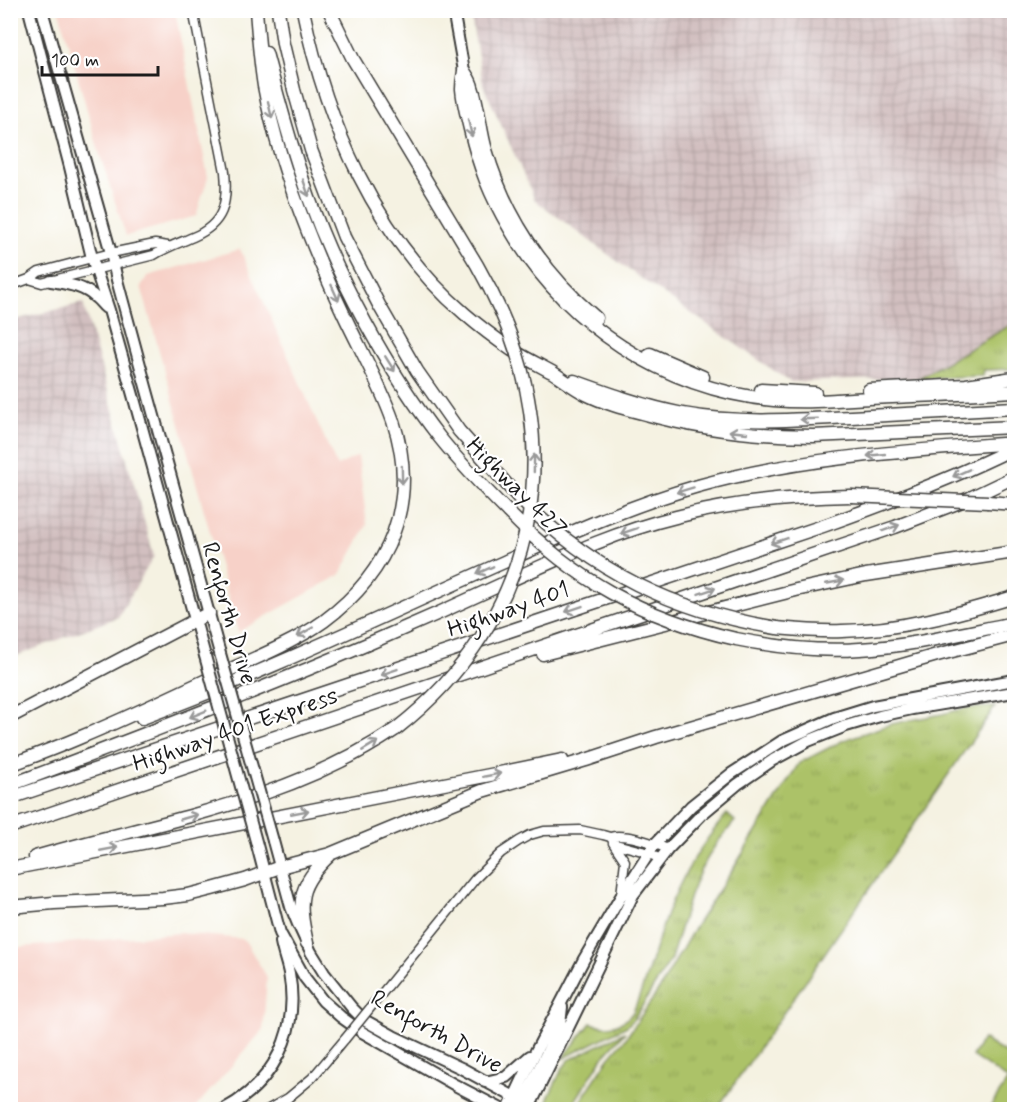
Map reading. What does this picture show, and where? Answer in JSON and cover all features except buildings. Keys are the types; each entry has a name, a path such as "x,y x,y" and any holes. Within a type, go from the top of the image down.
{"highway":[{"name":"Highway 427","path":"256,10 293,151 310,200 329,246 368,326 389,363 440,437 473,477 525,530 555,556 601,588 666,619 712,634 780,647 858,650 928,640 1014,622"},
{"path":"10,765 83,736 270,651 321,623 349,601 370,578 390,542 397,519 403,472 398,441 388,409 344,315 298,205 283,161 261,66 256,10"},
{"path":"278,10 294,90 311,150 344,237 379,305 417,371 459,431 519,498 545,523 602,565 649,591 725,618 777,628 843,632 881,629 951,615 1014,597"},
{"path":"303,10 314,56 331,110 365,187 394,233 426,275 464,312 513,351 587,394 629,410 670,421 734,432 813,436 1014,427"},
{"path":"10,864 231,805 308,777 356,755 396,729 444,687 483,636 511,579 526,528 534,476 531,412 517,350 510,330 477,265 353,59 330,10"},
{"path":"464,70 472,86 486,149 495,176 521,231 546,267 569,293 600,322 633,345 705,378 770,391 842,392 966,385 1014,378"},
{"path":"464,70 462,88 481,171 498,210 520,247 533,266 574,310 606,337 634,355 665,371 704,386 775,400 798,401 1014,391"},
{"path":"553,373 651,406 685,414 737,420 806,420 1014,408"},
{"path":"83,736 144,717 236,681 569,533 652,501 724,479 779,467 828,460 1014,443"},
{"name":"Highway 401","path":"10,798 881,506 947,480 1014,448"},
{"name":"Highway 401","path":"472,670 895,527 969,498 1014,477"},
{"path":"10,785 292,676 591,545 674,517 736,504 795,497 851,496 1014,504"},
{"path":"472,670 573,647 796,590 1014,552"},
{"path":"10,717 209,613"},
{"path":"10,907 171,897 212,889 330,854 482,791 656,737 1014,634"},
{"name":"Highway 401 Express","path":"10,827 472,670"},
{"path":"10,869 495,774 656,737"},
{"path":"307,943 301,908 303,895 310,877 330,854"}],"main road":[{"name":"Renforth Drive","path":"28,10 95,270 133,394 280,933 305,978 323,1001 341,1017 371,1037 503,1110"},
{"name":"Renforth Drive","path":"42,10 291,907 320,966 334,987 364,1020 461,1068 526,1105"},
{"path":"453,10 464,70"},
{"path":"51,281 86,290 109,310"},
{"path":"526,1105 562,1004 575,978 620,898 652,849 691,806 731,774 782,741 834,717 873,706 1014,680"},
{"path":"508,1110 526,1105 573,1018 633,895 668,849 701,815 738,784 773,760 808,741 846,726 912,709 1014,692"},
{"path":"223,1110 244,1097 264,1077 276,1060 286,1039 291,1001 289,971 280,933"},
{"path":"485,1082 506,1077 515,1071 536,1051 558,1019"},
{"path":"526,1105 536,1051"}],"street":[{"path":"29,279 42,283 154,255 168,246 195,237 208,228 223,212 227,197 225,172 193,10"},
{"path":"10,286 29,279 39,272 111,253 155,244 168,246"},
{"path":"267,1110 288,1098 312,1078 475,879 501,853 519,841 544,831 580,830 610,837 616,844 668,849"},
{"path":"610,837 625,861 620,898"},
{"path":"652,849 661,859"}],"shaded area":[{"path":"59,11 175,11 208,177 196,216 126,236 99,152"},
{"path":"470,11 1014,11 1014,323 919,378 790,382 629,270 535,200 483,85"},
{"path":"240,249 337,466 358,456 367,525 340,575 238,632 141,286 148,276"},
{"path":"83,303 154,556 118,617 11,658 11,321"},
{"path":"180,933 244,939 267,977 263,1030 194,1109 11,1109 11,948"}],"green space":[{"path":"1014,323 1014,369 984,370 983,376 919,378"},
{"path":"995,707 717,1109 575,1109 660,988 693,930 799,763 844,740 891,724 966,708"},
{"path":"727,814 735,821 716,844 701,869 690,896 671,959 634,1019 627,1026 562,1059 591,1023 603,1026 614,1025 629,1017 633,1012 667,914 685,874 700,849"},
{"path":"625,1032 603,1057 570,1109 564,1109 548,1101 562,1069 569,1060"},
{"path":"983,1039 1014,1059 1014,1109 989,1109 1008,1080 972,1056"}]}
